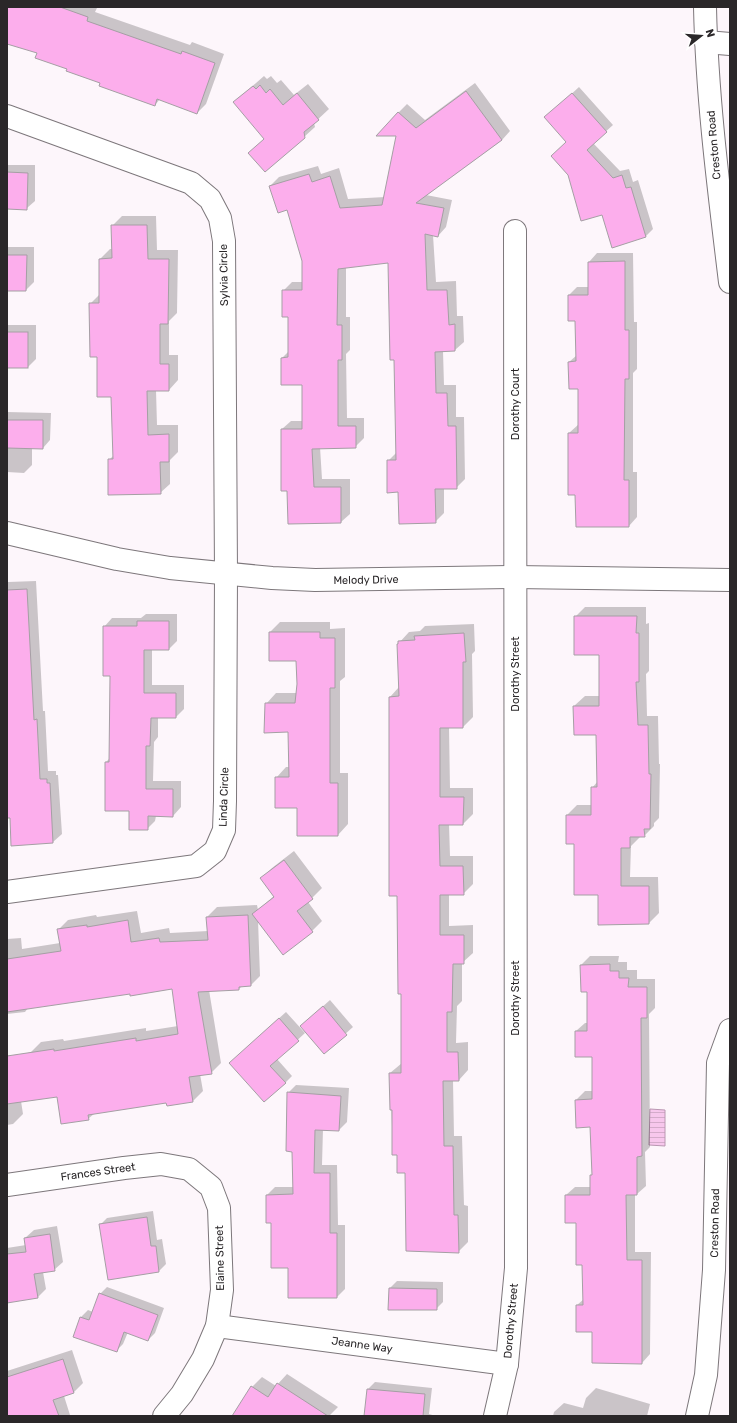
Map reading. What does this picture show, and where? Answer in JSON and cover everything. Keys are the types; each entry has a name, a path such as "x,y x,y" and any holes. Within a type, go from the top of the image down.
{"street":[{"name":"Creston Road","path":"705,7 706,42 718,186 730,282"},
{"path":"706,42 730,44"},
{"name":"Sylvia Circle","path":"7,116 191,183 210,199 220,218 224,241 226,574"},
{"name":"Dorothy Court","path":"515,231 515,577"},
{"name":"Melody Drive","path":"7,533 117,559 170,568 226,574 315,580 515,577 730,580"},
{"name":"Linda Circle","path":"7,892 196,866 215,851 224,830 226,574"},
{"name":"Dorothy Street","path":"495,1416 507,1364 516,1268 515,577"},
{"name":"Creston Road","path":"697,1416 706,1375 714,1270 718,1063 730,1030"},
{"name":"Frances Street","path":"7,1185 161,1164 189,1169"},
{"name":"Elaine Street","path":"164,1416 182,1394 203,1359 217,1326 222,1290 220,1208 211,1187 189,1169"},
{"name":"Jeanne Way","path":"217,1326 507,1364"}],"shaded area":[{"path":"650,1109 665,1110 665,1146 649,1145"}],"building":[{"path":"7,7 60,7 88,17 87,21 181,54 182,51 215,63 197,114 157,99 155,106 99,86 100,83 66,71 67,69 35,58 37,53 7,44"},
{"path":"260,85 266,93 270,89 283,105 297,93 319,120 304,132 305,138 265,172 248,153 264,139 233,102 253,86 256,89"},
{"path":"466,91 502,140 416,203 444,208 438,237 425,234 427,290 447,290 449,325 455,324 455,351 435,352 436,393 447,393 448,426 456,426 457,489 435,489 436,523 399,524 398,492 387,493 387,460 396,460 394,360 390,360 388,263 338,269 337,325 342,325 342,360 338,360 338,426 356,426 356,448 312,449 314,487 341,487 341,523 288,524 287,491 281,491 281,429 302,429 302,385 281,385 281,358 288,357 288,317 282,317 282,290 302,290 302,261 287,210 278,213 269,186 309,174 312,182 330,176 340,208 382,205 396,136 376,136 398,112 416,128"},
{"path":"572,93 607,132 587,150 613,178 622,175 626,188 631,187 646,237 612,248 602,215 581,221 568,175 551,156 566,142 544,117"},
{"path":"7,172 28,173 27,210 7,209"},
{"path":"111,225 147,225 148,259 169,259 168,324 160,324 160,364 169,364 169,391 147,391 148,435 169,434 169,462 160,462 161,494 108,495 108,459 113,459 111,397 97,397 97,357 90,357 89,303 99,303 99,259 112,258"},
{"path":"7,255 27,255 26,291 7,291"},
{"path":"625,261 625,330 629,330 629,379 625,379 624,480 629,480 629,527 576,527 575,495 568,495 568,433 578,433 578,389 569,389 568,362 576,361 575,321 568,321 568,295 588,295 588,262"},
{"path":"7,332 28,332 28,368 7,368"},
{"path":"7,420 43,420 43,449 7,448"},
{"path":"27,589 34,720 37,719 40,779 47,779 47,783 50,783 53,843 11,846 10,818 7,818 7,590"},
{"path":"574,616 637,616 636,633 639,633 639,682 636,682 638,725 648,725 649,774 651,774 650,829 644,829 645,837 630,837 630,848 621,848 621,886 649,886 649,924 598,925 598,895 574,895 574,844 566,844 566,815 591,815 591,787 597,787 596,735 574,735 573,706 599,706 599,655 574,655"},
{"path":"137,621 169,621 169,650 144,650 144,693 176,693 176,718 151,718 150,746 146,746 146,789 173,789 173,817 148,816 148,830 129,830 129,811 105,811 105,762 109,762 110,676 103,676 103,626 137,626"},
{"path":"269,632 320,632 320,638 335,638 335,688 330,688 330,783 338,783 338,836 297,836 297,808 275,808 275,777 289,777 288,732 264,733 265,703 295,703 297,684 296,661 269,661"},
{"path":"464,633 466,662 463,662 463,728 440,728 440,797 464,797 463,825 439,825 440,866 463,866 464,895 440,895 440,935 464,935 464,964 453,964 452,1012 447,1012 447,1052 458,1052 459,1081 443,1081 444,1146 453,1146 454,1215 458,1215 459,1253 406,1251 405,1173 397,1173 397,1155 392,1155 392,1110 390,1110 389,1073 401,1073 401,994 398,994 397,896 389,896 389,697 399,696 398,641 415,640 414,636"},
{"path":"284,860 313,899 297,911 313,932 283,955 252,914 274,897 260,878"},
{"path":"248,915 251,986 239,987 239,990 198,992 212,1074 189,1077 193,1102 167,1106 166,1103 88,1115 89,1120 61,1124 57,1097 7,1104 7,1056 54,1049 54,1051 136,1038 136,1041 178,1034 172,989 7,1012 7,959 61,951 57,929 87,925 87,927 128,920 131,942 159,938 160,942 208,940 206,917"},
{"path":"610,964 610,971 619,971 619,978 629,978 628,987 647,987 647,1018 641,1018 642,1156 637,1157 637,1195 626,1195 627,1260 642,1260 642,1364 592,1363 592,1332 576,1332 576,1305 583,1305 582,1265 576,1265 576,1223 565,1223 565,1195 590,1195 590,1175 592,1175 590,1127 576,1128 575,1100 592,1099 592,1057 575,1057 575,1031 587,1031 587,992 581,992 580,965"},
{"path":"323,1006 347,1035 324,1054 300,1026"},
{"path":"279,1018 299,1041 270,1066 286,1083 264,1102 229,1063"},
{"path":"287,1092 341,1096 339,1131 315,1130 314,1173 330,1173 330,1233 337,1233 337,1298 288,1298 288,1268 271,1268 271,1223 266,1223 266,1195 293,1194 292,1152 286,1151"},
{"path":"147,1217 151,1246 156,1246 159,1272 108,1280 99,1224"},
{"path":"50,1234 55,1271 34,1274 38,1298 7,1303 7,1254 26,1252 24,1238"},
{"path":"389,1288 437,1289 437,1310 388,1310"},
{"path":"99,1293 158,1315 148,1341 124,1332 117,1352 73,1337 80,1317 89,1320"},
{"path":"63,1359 74,1393 53,1400 59,1416 7,1416 7,1377"},
{"path":"277,1383 328,1416 232,1416 251,1386 268,1397"},
{"path":"367,1389 425,1394 423,1416 364,1416"}]}
